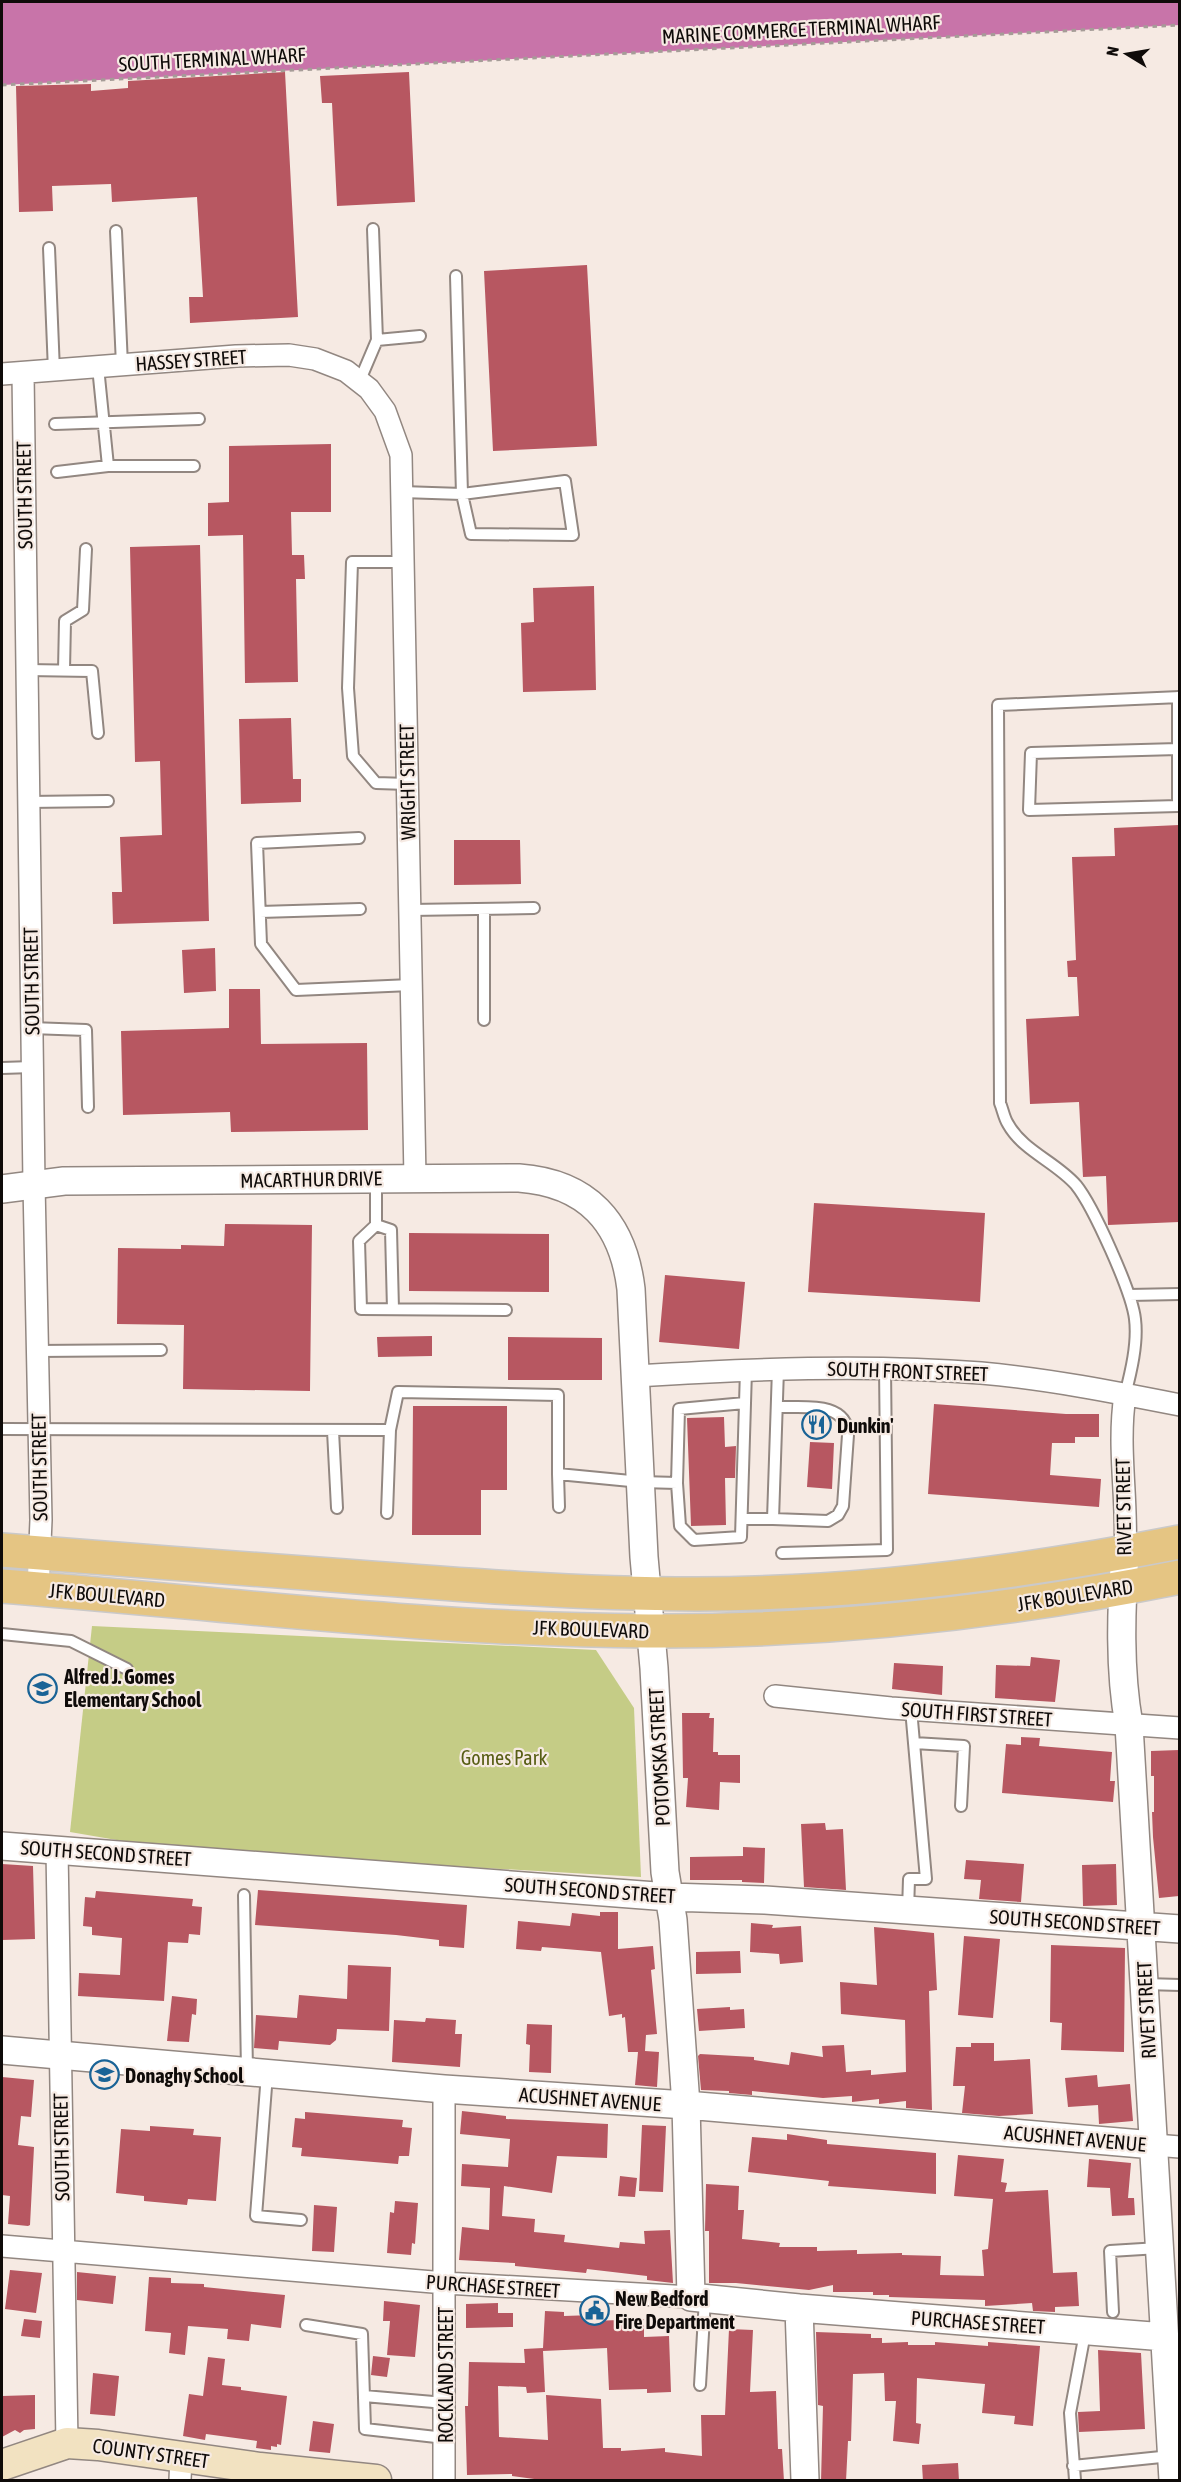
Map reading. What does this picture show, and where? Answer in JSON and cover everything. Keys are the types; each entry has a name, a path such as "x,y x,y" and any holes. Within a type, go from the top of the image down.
{"main road":[{"name":"JFK BOULEVARD","path":"2,1550 482,1587 696,1594 854,1588 995,1573 1125,1553 1179,1542"},
{"name":"JFK BOULEVARD","path":"2,1586 483,1626 651,1631 762,1629 998,1608 1179,1577"},
{"name":"COUNTY STREET","path":"7,2469 66,2443 98,2445 181,2469 376,2481"}],"street":[{"name":"HASSEY STREET","path":"2,374 236,356 289,355 330,364 366,386"},
{"name":"SOUTH STREET","path":"23,373 40,1553 38,1589"},
{"name":"WRIGHT STREET","path":"366,386 385,411 401,455 415,1178"},
{"name":"MACARTHUR DRIVE","path":"2,1189 64,1182 519,1178 563,1186 589,1202 608,1221"},
{"name":"POTOMSKA STREET","path":"608,1221 621,1243 629,1270 665,1872 686,2105 698,2298"},
{"name":"SOUTH FRONT STREET","path":"635,1376 746,1370 885,1368 1013,1376 1179,1405"},
{"name":"RIVET STREET","path":"1125,1395 1121,1428 1126,1530 1122,1587 1125,1704 1129,1725 1145,1984 1167,2146 1160,2248 1172,2468"},
{"name":"SOUTH FIRST STREET","path":"775,1696 911,1709 1179,1728"},
{"name":"SOUTH SECOND STREET","path":"2,1846 669,1897 765,1900 1179,1929"},
{"name":"SOUTH STREET","path":"57,1850 66,2443"},
{"name":"ACUSHNET AVENUE","path":"2,2050 444,2089 686,2105 1167,2146"},
{"name":"ROCKLAND STREET","path":"444,2089 446,2283 444,2481"},
{"name":"PURCHASE STREET","path":"2,2246 446,2283 698,2298 1165,2337"},
{"path":"800,2308 805,2481"}],"lane":[{"path":"366,386 377,340 373,229"},
{"path":"116,231 122,365"},
{"path":"49,248 54,370"},
{"path":"402,492 462,494 565,481 573,535 471,534 462,494 456,276"},
{"path":"377,340 420,336"},
{"path":"98,367 108,466"},
{"path":"55,424 198,419"},
{"path":"57,472 108,466 194,466"},
{"path":"64,670 65,621 83,610 86,549"},
{"path":"403,562 352,562 348,688 352,756 376,783 408,784"},
{"path":"27,669 92,670 98,733"},
{"path":"1125,1395 1131,1376 1136,1322 1129,1295 1086,1200 1064,1173 1021,1141 1008,1125 1000,1103 998,705 1179,697 1179,806 1029,810 1031,753 1178,750"},
{"path":"28,801 108,801"},
{"path":"359,838 257,843 261,944 296,990 411,985"},
{"path":"410,910 534,908"},
{"path":"260,912 360,909"},
{"path":"484,909 484,1020"},
{"path":"31,1028 86,1030 88,1107"},
{"path":"2,1068 32,1067"},
{"path":"375,1179 376,1225 359,1241 361,1309 506,1310"},
{"path":"376,1225 391,1230 393,1309"},
{"path":"1129,1295 1179,1294"},
{"path":"37,1351 161,1350"},
{"path":"783,1553 887,1550 885,1368"},
{"path":"773,1520 778,1369"},
{"path":"745,1403 679,1409 677,1483 680,1526 694,1540 741,1538 746,1370"},
{"path":"387,1513 390,1430 398,1392 558,1395 559,1507"},
{"path":"742,1519 828,1521 838,1515 843,1506 848,1425 842,1415 834,1410 777,1407"},
{"path":"2,1429 390,1430"},
{"path":"333,1431 337,1508"},
{"path":"558,1474 677,1483"},
{"path":"2,1634 71,1641 128,1669"},
{"path":"908,1911 909,1879 926,1879 911,1709"},
{"path":"914,1743 964,1746 962,1806"},
{"path":"244,1895 257,2072 256,2216 301,2220"},
{"path":"1145,1984 1179,1985"},
{"path":"1113,2312 1110,2251 1160,2248"},
{"path":"698,2298 700,2385"},
{"path":"306,2325 362,2334 365,2429 445,2438"},
{"path":"1075,2481 1070,2413 1086,2331"},
{"path":"364,2396 445,2403"},
{"path":"1073,2466 1172,2468"}],"path":[{"name":"MARINE COMMERCE TERMINAL WHARF","path":"423,63 1179,25"},
{"name":"SOUTH TERMINAL WHARF","path":"2,85 423,63"}],"green space":[{"name":"Gomes Park","path":"92,1626 596,1650 634,1708 641,1877 175,1850 70,1832"}],"shaded area":[{"path":"2,2 1179,2 1180,25 2,85"}],"building":[{"path":"285,72 298,317 190,323 189,297 203,297 197,197 112,202 111,184 52,186 53,211 19,212 16,86 91,84 91,91 128,88 128,81"},
{"path":"409,72 415,202 337,206 332,103 322,103 320,76"},
{"path":"587,265 597,446 493,451 484,271"},
{"path":"331,444 331,512 291,512 292,555 304,555 305,579 296,579 298,682 245,683 243,535 208,536 208,503 229,502 229,446"},
{"path":"200,545 209,921 113,924 112,892 122,892 120,837 162,835 160,761 135,762 130,547"},
{"path":"594,586 596,690 523,692 521,623 534,622 533,588"},
{"path":"291,718 293,779 301,779 301,802 241,804 239,719"},
{"path":"1179,825 1179,1222 1108,1225 1106,1176 1083,1177 1079,1102 1030,1104 1026,1019 1079,1016 1077,977 1068,977 1067,961 1076,960 1072,857 1115,856 1114,828"},
{"path":"454,840 520,840 521,884 454,885"},
{"path":"215,948 216,991 184,993 182,950"},
{"path":"229,989 260,989 261,1044 367,1043 368,1130 231,1132 230,1112 123,1115 121,1031 229,1028"},
{"path":"814,1203 985,1213 980,1302 808,1292"},
{"path":"225,1224 312,1225 310,1391 183,1389 184,1325 117,1324 118,1248 181,1249 181,1245 224,1246"},
{"path":"409,1233 549,1234 549,1292 409,1291"},
{"path":"665,1275 745,1282 739,1349 659,1342"},
{"path":"432,1336 432,1356 378,1357 377,1337"},
{"path":"508,1337 602,1338 602,1380 508,1380"},
{"path":"934,1404 1066,1414 1099,1414 1099,1437 1075,1437 1075,1443 1052,1443 1050,1475 1101,1479 1099,1507 928,1494"},
{"path":"413,1406 507,1406 507,1490 481,1490 481,1535 412,1535"},
{"path":"724,1417 725,1447 736,1446 735,1478 725,1478 726,1525 691,1526 687,1418"},
{"path":"810,1442 834,1443 832,1489 807,1487"},
{"path":"1031,1657 1060,1660 1055,1702 995,1698 996,1665 1030,1666"},
{"path":"894,1663 943,1666 942,1695 892,1689"},
{"path":"682,1713 710,1713 709,1718 714,1718 713,1752 718,1752 718,1755 740,1755 740,1783 720,1782 719,1810 686,1807 688,1778 683,1778"},
{"path":"1021,1737 1040,1738 1039,1746 1112,1752 1110,1781 1115,1781 1113,1802 1002,1793 1006,1744 1021,1745"},
{"path":"1179,1750 1179,1896 1159,1898 1153,1837 1154,1776 1151,1776 1151,1751"},
{"path":"825,1823 826,1830 843,1829 846,1890 804,1887 801,1824"},
{"path":"743,1847 765,1848 764,1883 742,1882 742,1880 690,1880 690,1857 743,1856"},
{"path":"966,1860 1024,1864 1021,1902 979,1899 981,1880 964,1879"},
{"path":"2,1864 33,1866 35,1939 2,1940"},
{"path":"1116,1864 1117,1905 1083,1906 1082,1865"},
{"path":"258,1890 467,1905 464,1948 439,1946 439,1940 396,1935 255,1925"},
{"path":"96,1891 193,1899 192,1906 202,1907 200,1935 189,1934 188,1943 168,1942 164,2001 78,1996 79,1973 120,1975 122,1938 92,1935 92,1927 83,1926 85,1897 95,1898"},
{"path":"600,1912 618,1912 618,1949 653,1946 655,1969 651,1970 657,2034 646,2035 645,2051 659,2052 657,2087 635,2085 638,2052 628,2052 625,2017 622,2018 622,2014 609,2016 601,1952 542,1947 541,1951 516,1949 518,1921 570,1926 572,1913 600,1916"},
{"path":"751,1923 773,1925 772,1928 801,1926 803,1962 780,1964 779,1954 750,1952"},
{"path":"874,1927 934,1933 937,1990 929,1991 932,2110 906,2108 906,2101 879,2104 879,2099 852,2102 852,2096 823,2098 752,2091 752,2095 701,2090 698,2056 700,2054 754,2057 754,2060 789,2065 791,2052 823,2057 822,2046 844,2045 846,2072 871,2070 871,2075 906,2072 905,2020 841,2014 840,1982 877,1985"},
{"path":"964,1936 1000,1939 993,2018 958,2015"},
{"path":"1051,1945 1125,1948 1124,2052 1061,2050 1062,2023 1050,2022"},
{"path":"740,1951 741,1973 696,1974 696,1952"},
{"path":"348,1965 391,1967 389,2031 337,2029 336,2040 330,2045 279,2041 278,2050 254,2048 256,2015 297,2018 299,1995 347,1999"},
{"path":"172,1996 197,1999 196,2015 192,2014 189,2042 167,2041"},
{"path":"730,2007 730,2010 744,2009 745,2028 699,2031 697,2009"},
{"path":"426,2018 456,2020 455,2034 462,2034 460,2067 392,2062 394,2020 425,2022"},
{"path":"527,2024 552,2025 551,2073 529,2072 530,2045 526,2044"},
{"path":"971,2043 994,2043 994,2061 1030,2059 1033,2114 999,2116 962,2113 965,2086 953,2086 956,2047 971,2047"},
{"path":"1097,2075 1098,2087 1130,2084 1133,2121 1099,2124 1098,2105 1068,2107 1065,2078"},
{"path":"2,2077 34,2080 31,2117 21,2116 18,2145 34,2147 30,2225 28,2226 8,2224 10,2196 2,2195"},
{"path":"462,2111 506,2116 506,2119 608,2124 607,2158 557,2156 552,2193 504,2186 502,2216 535,2219 534,2232 565,2235 564,2242 619,2248 620,2242 645,2244 644,2231 670,2230 673,2283 647,2280 647,2276 587,2269 586,2273 515,2266 515,2263 459,2260 462,2227 489,2230 490,2188 461,2186 462,2164 508,2167 510,2139 460,2134"},
{"path":"305,2112 403,2120 402,2127 412,2128 409,2156 399,2156 398,2164 301,2156 302,2148 292,2147 295,2118 305,2119"},
{"path":"642,2125 666,2126 663,2192 639,2191"},
{"path":"150,2126 194,2129 193,2135 221,2137 216,2201 188,2199 187,2205 144,2201 144,2196 116,2193 121,2129 150,2131"},
{"path":"787,2134 827,2140 827,2144 936,2153 936,2194 828,2186 829,2181 748,2172 752,2137 787,2140"},
{"path":"958,2155 1004,2159 1001,2182 1007,2183 1005,2192 1048,2190 1053,2273 1077,2272 1079,2306 1055,2307 1055,2312 1033,2311 1032,2303 985,2306 985,2300 889,2297 889,2295 873,2295 873,2292 833,2292 833,2285 809,2290 736,2283 709,2283 709,2231 705,2231 706,2184 739,2186 738,2210 744,2210 742,2239 780,2243 779,2247 817,2247 817,2251 857,2250 857,2254 902,2253 902,2255 941,2256 940,2275 984,2276 982,2250 988,2249 993,2199 954,2196"},
{"path":"1089,2159 1131,2163 1128,2198 1134,2198 1135,2215 1112,2216 1110,2188 1087,2187"},
{"path":"620,2176 637,2178 635,2197 618,2196"},
{"path":"395,2201 418,2203 415,2244 412,2243 411,2255 387,2253 390,2212 394,2213"},
{"path":"314,2205 337,2207 334,2252 312,2251"},
{"path":"10,2270 42,2273 36,2313 5,2309"},
{"path":"77,2272 116,2276 113,2304 77,2300"},
{"path":"149,2277 171,2278 171,2283 204,2284 204,2287 285,2295 281,2328 251,2324 249,2341 227,2339 228,2329 188,2326 185,2355 169,2353 171,2333 145,2331"},
{"path":"384,2301 420,2305 415,2357 387,2355 390,2321 383,2321"},
{"path":"498,2303 498,2313 513,2313 513,2327 466,2328 466,2304"},
{"path":"545,2311 564,2312 564,2316 593,2315 593,2321 644,2319 644,2337 669,2336 671,2392 647,2393 647,2389 609,2390 607,2348 543,2351 545,2392 527,2393 526,2387 498,2386 499,2437 548,2440 546,2395 601,2399 603,2448 621,2448 621,2451 665,2448 665,2452 702,2456 701,2415 725,2415 729,2329 753,2330 750,2392 776,2391 778,2449 782,2449 784,2481 549,2481 512,2476 512,2474 467,2475 465,2406 468,2406 469,2362 525,2363 524,2349 543,2348"},
{"path":"24,2319 42,2321 40,2338 21,2336"},
{"path":"816,2332 871,2334 871,2338 882,2338 882,2343 908,2342 908,2345 935,2345 935,2342 988,2346 988,2342 1040,2346 1033,2426 1014,2424 1015,2416 982,2413 985,2384 917,2378 916,2423 921,2424 919,2444 893,2441 896,2401 885,2401 884,2373 853,2374 851,2441 848,2441 846,2481 821,2481 823,2406 818,2405"},
{"path":"1098,2350 1141,2353 1145,2429 1079,2432 1078,2412 1100,2411"},
{"path":"373,2356 390,2358 387,2377 371,2375"},
{"path":"208,2357 225,2359 222,2385 287,2396 281,2445 271,2446 271,2450 256,2448 257,2441 206,2434 205,2440 183,2436 189,2394 203,2396"},
{"path":"93,2373 119,2376 115,2416 90,2414"},
{"path":"35,2395 35,2429 24,2430 20,2433 15,2430 2,2437 2,2396"},
{"path":"313,2421 334,2424 330,2453 309,2451"},
{"path":"958,2463 959,2481 923,2481 922,2465"}],"place":[{"name":"Dunkin'","path":"816,1425"},
{"name":"Alfred J. Gomes Elementary School","path":"43,1688"},
{"name":"Donaghy School","path":"104,2075"},
{"name":"New Bedford Fire Department","path":"594,2310"}]}
